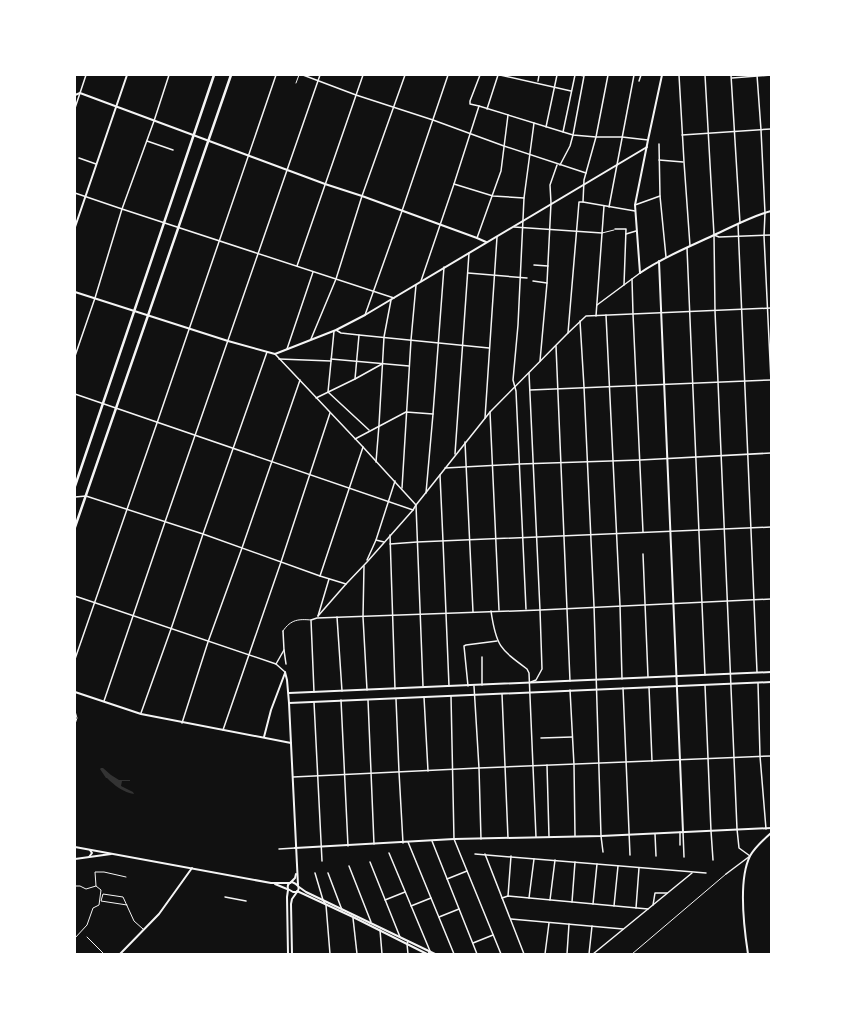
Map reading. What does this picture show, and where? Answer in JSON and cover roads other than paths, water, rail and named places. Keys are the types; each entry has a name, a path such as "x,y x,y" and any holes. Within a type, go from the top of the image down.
{"main road":[{"path":"75,486 214,75"},
{"path":"75,527 231,75"}],"street":[{"path":"75,108 86,75"},
{"path":"75,227 127,75"},
{"path":"75,356 95,298 122,209 169,75"},
{"path":"75,659 276,75"},
{"path":"296,83 299,75"},
{"path":"303,75 356,96 433,120 504,146 586,173"},
{"path":"104,701 132,616 320,75"},
{"path":"296,266 363,75"},
{"path":"312,339 336,279 362,196 405,75"},
{"path":"365,315 448,75"},
{"path":"480,75 470,104 573,135 622,137 648,140"},
{"path":"487,109 499,75 571,91"},
{"path":"520,79 521,75"},
{"path":"538,82 539,75"},
{"path":"546,127 557,75"},
{"path":"563,132 575,75"},
{"path":"540,361 548,266 551,203 550,184 558,164 570,146 584,76 580,75"},
{"path":"583,202 584,180 596,137 608,75"},
{"path":"609,207 634,75"},
{"path":"639,81 641,75"},
{"path":"640,273 636,205 662,75"},
{"path":"679,75 690,246"},
{"path":"705,75 714,236 715,311 737,829 739,848 750,856"},
{"path":"732,75 757,673"},
{"path":"732,78 771,75"},
{"path":"530,390 771,380 764,236 765,212 757,76"},
{"path":"75,95 80,93 486,242"},
{"path":"422,281 479,106"},
{"path":"477,238 501,171 508,115"},
{"path":"526,610 520,464 515,386 513,380 524,198 534,123"},
{"path":"682,135 771,129"},
{"path":"147,141 173,150"},
{"path":"659,144 660,196 666,257"},
{"path":"275,354 335,331 365,315 647,147"},
{"path":"79,158 96,164"},
{"path":"659,160 684,162"},
{"path":"454,184 492,196 524,198"},
{"path":"75,193 395,298"},
{"path":"636,205 660,196"},
{"path":"568,333 579,202 636,211"},
{"path":"596,316 604,206"},
{"path":"597,305 654,263 765,212 771,211"},
{"path":"512,227 602,233 626,229 624,285"},
{"path":"626,234 638,231"},
{"path":"485,418 498,235"},
{"path":"714,236 771,236"},
{"path":"687,248 704,675"},
{"path":"455,454 470,252"},
{"path":"659,261 684,857"},
{"path":"534,265 548,266"},
{"path":"426,493 444,267"},
{"path":"287,350 313,272"},
{"path":"468,273 527,278"},
{"path":"632,279 643,532"},
{"path":"533,281 547,283"},
{"path":"402,488 409,366 416,284"},
{"path":"75,292 189,329 275,354 402,488 416,505 423,688"},
{"path":"376,462 384,338 391,300"},
{"path":"318,617 413,510 455,454 490,412 586,316 771,308"},
{"path":"606,315 617,533 622,679"},
{"path":"580,321 594,606 601,836 603,852"},
{"path":"335,331 384,338 490,348"},
{"path":"328,392 335,331"},
{"path":"355,379 359,335"},
{"path":"556,346 570,681"},
{"path":"141,714 267,352"},
{"path":"280,359 331,360 409,366"},
{"path":"316,398 382,364"},
{"path":"529,373 542,669 536,680 529,683"},
{"path":"182,722 208,642 300,380"},
{"path":"328,392 369,430"},
{"path":"75,394 413,510"},
{"path":"355,439 369,430 406,412 433,414"},
{"path":"490,412 499,611"},
{"path":"223,730 281,562 330,413"},
{"path":"465,442 473,612"},
{"path":"320,576 363,447"},
{"path":"445,468 771,453"},
{"path":"440,475 449,686"},
{"path":"367,562 376,540 395,481"},
{"path":"75,497 86,496 127,509 346,584"},
{"path":"390,544 470,539 771,527"},
{"path":"390,535 395,689"},
{"path":"376,540 384,542"},
{"path":"643,554 648,677"},
{"path":"364,565 364,617 367,690"},
{"path":"318,617 329,579"},
{"path":"75,596 276,664 285,672 290,702 299,889 291,904 292,954"},
{"path":"286,664 283,631 290,623 301,619 311,620 318,617 364,617 771,599"},
{"path":"491,611 492,624 497,641 505,652 528,670 536,838"},
{"path":"336,617 342,691"},
{"path":"311,620 314,692"},
{"path":"468,686 464,646 497,641"},
{"path":"276,664 284,650"},
{"path":"482,657 482,685"},
{"path":"264,738 271,710 285,672"},
{"path":"289,693 771,672"},
{"path":"758,682 760,756 766,828"},
{"path":"290,702 368,700 771,682"},
{"path":"705,684 713,860"},
{"path":"474,686 479,768 481,839"},
{"path":"649,687 652,761"},
{"path":"623,688 630,855"},
{"path":"570,690 576,836"},
{"path":"75,692 141,714 291,744"},
{"path":"502,694 508,838"},
{"path":"451,696 454,839 501,954"},
{"path":"424,697 428,771"},
{"path":"396,698 403,842"},
{"path":"341,700 348,846"},
{"path":"368,700 374,844"},
{"path":"314,702 322,861"},
{"path":"75,711 77,718 75,724"},
{"path":"541,738 572,737"},
{"path":"293,777 771,756"},
{"path":"547,765 549,837"},
{"path":"279,849 454,839 601,836 771,828"},
{"path":"680,832 680,845"},
{"path":"655,833 656,856"},
{"path":"632,954 726,874 750,856 762,841 771,833"},
{"path":"432,841 477,954"},
{"path":"408,842 454,954"},
{"path":"75,847 274,883 295,883 306,892 402,942 428,953 435,954"},
{"path":"88,857 92,854 92,851 90,850"},
{"path":"389,853 411,906 428,953"},
{"path":"75,859 114,854"},
{"path":"475,854 706,873"},
{"path":"485,854 524,954"},
{"path":"508,896 511,856"},
{"path":"748,954 743,913 744,880 750,856"},
{"path":"529,898 534,858"},
{"path":"550,900 555,860"},
{"path":"370,862 402,942"},
{"path":"572,902 575,862"},
{"path":"593,904 597,864"},
{"path":"349,866 370,924"},
{"path":"614,906 618,866"},
{"path":"120,954 159,914 192,868"},
{"path":"636,908 639,868"},
{"path":"447,879 467,871"},
{"path":"75,938 87,925 92,908 99,905 101,890 96,886 95,872 104,872 126,877"},
{"path":"288,954 288,885 295,878 297,872"},
{"path":"593,954 693,872"},
{"path":"315,873 323,900 326,905 330,954"},
{"path":"328,873 342,910"},
{"path":"274,883 293,892 297,892 326,905 342,910"},
{"path":"75,886 80,886 86,889 96,886"},
{"path":"385,900 405,892"},
{"path":"653,905 655,892 668,893"},
{"path":"126,905 101,901 103,894 123,897 134,921 144,930"},
{"path":"502,898 508,896 648,909"},
{"path":"225,897 246,901"},
{"path":"411,906 431,898"},
{"path":"439,917 459,909"},
{"path":"353,916 356,954"},
{"path":"511,920 623,929"},
{"path":"545,954 549,923"},
{"path":"370,924 380,927 428,953"},
{"path":"567,954 569,924"},
{"path":"589,954 592,926"},
{"path":"380,927 382,954"},
{"path":"473,943 493,935"},
{"path":"87,937 104,954"},
{"path":"408,941 408,954"}]}
